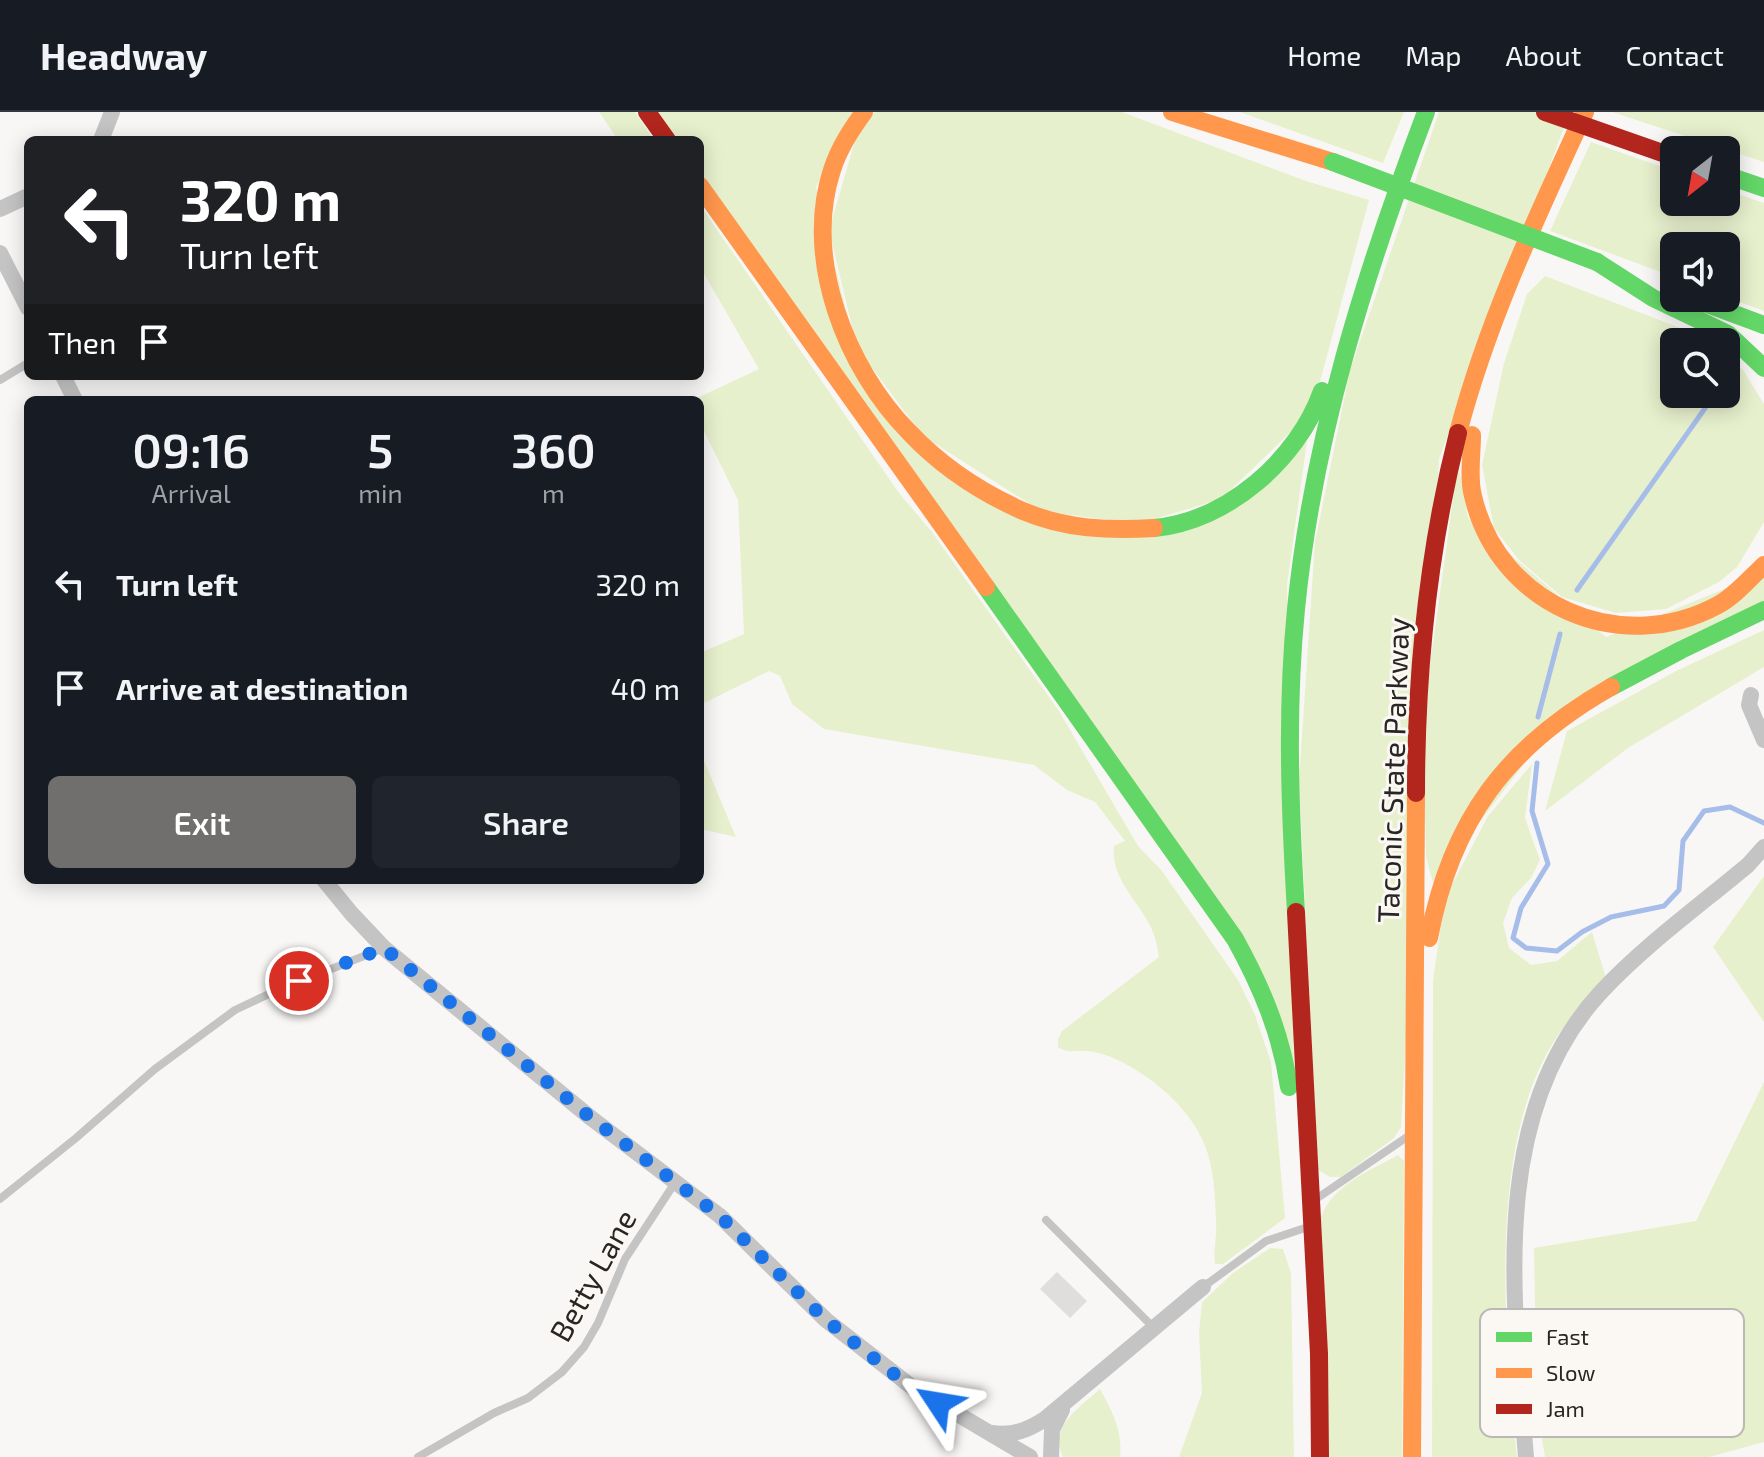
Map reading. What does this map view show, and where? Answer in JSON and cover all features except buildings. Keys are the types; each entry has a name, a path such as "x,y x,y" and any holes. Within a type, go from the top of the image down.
{"highway":[{"path":"647,112 664,136"},
{"path":"864,112 841,144 832,165 822,213 826,265 840,319 867,378 908,432 959,477 1010,505 1062,524 1118,532 1168,528 1213,511 1258,481 1293,445 1315,410 1329,368 1347,344"},
{"path":"1172,112 1333,162"},
{"path":"1197,112 1660,286"},
{"path":"1320,1457 1320,1395 1290,791 1291,680 1300,574 1309,517 1347,344 1393,198 1426,112"},
{"path":"1545,112 1660,152"},
{"name":"Taconic State Parkway","path":"1412,1457 1415,754 1420,644 1440,508 1477,372 1520,259 1585,112"},
{"path":"1740,180 1764,188"},
{"path":"704,192 1234,936 1260,987 1281,1046 1289,1082 1296,1156 1310,1203"},
{"path":"1597,262 1659,301 1716,325 1735,338 1764,368"},
{"path":"1730,312 1764,325"},
{"path":"1477,372 1482,398 1469,453 1475,509 1485,536 1507,569 1525,588 1546,602 1592,623 1640,628 1667,625 1716,607 1737,593 1764,565"},
{"path":"1414,1132 1425,1052 1426,962 1432,915 1450,858 1481,799 1525,746 1569,712 1643,670 1764,610"}],"street":[{"path":"103,136 112,112"},
{"path":"0,209 24,198"},
{"path":"0,253 24,300"},
{"path":"1751,695 1749,705 1764,740"},
{"path":"1518,1309 1517,1220 1522,1158 1549,1069 1572,1029 1599,994 1635,958 1748,865 1764,847"},
{"path":"327,884 384,948 591,1118 720,1216 826,1320 859,1347 912,1387 1030,1457"},
{"path":"987,1432 1022,1432 1067,1402 1203,1287"},
{"path":"1051,1457 1052,1430 1067,1402"},
{"path":"1524,1437 1526,1457"}],"lane":[{"path":"0,380 24,365"},
{"path":"0,1199 155,1069 235,1010 384,948"},
{"path":"1310,1203 1414,1132"},
{"name":"Betty Lane","path":"418,1457 494,1413 528,1398 562,1372 584,1347 598,1323 625,1259 676,1181"},
{"path":"1046,1220 1155,1329"},
{"path":"1203,1287 1266,1241 1312,1227"},
{"path":"1413,1389 1423,1429"}],"green space":[{"path":"599,112 635,112 651,136 615,136"},
{"path":"654,112 854,112 816,187 865,389 1024,519 1185,532 1307,441 1287,585 1295,1081 1260,975 704,183 704,136 671,136"},
{"path":"875,112 1122,112 1306,181 1369,200 1321,378 1302,421 1221,499 1138,524 1041,511 923,436 857,348 829,230 859,127"},
{"path":"1240,112 1404,112 1383,163"},
{"path":"1439,112 1570,112 1439,459 1401,1127 1394,1138 1341,1177 1330,1177 1318,1170 1299,781 1315,542 1350,370"},
{"path":"1612,112 1764,112 1764,162 1740,154 1740,136 1685,136"},
{"path":"1591,142 1660,166 1660,216 1740,216 1740,195 1764,203 1764,311 1740,302 1740,232 1660,232 1660,272 1550,231"},
{"path":"704,211 899,493 932,532 1059,711 1138,846 1162,871 1238,980 1255,1015 1271,1062 1285,1218 1223,1264 1215,1264 1216,1221 1212,1172 1208,1154 1192,1121 1168,1094 1122,1062 1096,1052 1069,1051 1058,1047 1062,1031 1159,957 1152,929 1116,867 1114,846 1125,841 1095,802 1067,790 1034,765 824,729 792,704 780,676 769,671 704,703 704,651 744,634 738,500 704,431 704,396 702,396 759,369 704,274"},
{"path":"1545,276 1681,328 1660,328 1660,408 1740,408 1740,368 1743,370 1764,404 1764,522 1737,567 1719,582 1666,609 1616,613 1562,597 1519,560 1494,528 1482,465 1504,363 1527,294"},
{"path":"1458,463 1468,518 1606,637 1764,573 1764,605 1570,704 1433,883 1426,857 1423,715"},
{"path":"1764,630 1764,667 1628,748 1545,811 1567,731 1676,671"},
{"path":"704,761 736,837 704,830"},
{"path":"1532,764 1525,818 1540,860 1531,878 1512,898 1503,923 1509,948 1531,965 1557,961 1592,932 1606,978 1559,1034 1546,1055 1528,1098 1516,1146 1509,1198 1506,1309 1480,1309 1480,1437 1515,1437 1517,1457 1432,1457 1433,980 1445,898 1488,816"},
{"path":"1764,876 1764,1022 1713,947"},
{"path":"1764,1082 1764,1442 1709,1457 1545,1457 1542,1437 1744,1437 1744,1309 1535,1309 1534,1248 1696,1221"},
{"path":"1398,1155 1404,1161 1402,1457 1329,1457 1321,1217 1343,1188"},
{"path":"1270,1248 1283,1249 1291,1273 1294,1457 1179,1457 1202,1393 1199,1333 1202,1302 1233,1273"},
{"path":"1100,1389 1118,1430 1120,1457 1063,1457 1059,1446 1063,1427 1068,1418"}],"waterway":[{"path":"1577,590 1705,408"},
{"path":"1538,717 1560,634"},
{"path":"1537,763 1532,811 1548,864 1521,908 1513,938 1526,948 1557,951 1582,932 1611,917 1664,906 1679,890 1683,841 1704,811 1730,807 1764,823"}],"traffic: fast":[{"path":"1296,912 1290,723 1293,647 1304,545 1315,481 1344,356 1382,233 1426,112"},
{"path":"1333,162 1597,262"},
{"path":"1740,180 1764,188"},
{"path":"1597,262 1653,298 1728,334 1764,368"},
{"path":"1729,312 1764,325"},
{"path":"1154,528 1181,523 1208,513 1257,482 1296,440 1322,391"},
{"path":"986,587 1235,939 1269,1010 1289,1087"},
{"path":"1611,687 1764,610"}],"traffic: slow":[{"path":"864,112 838,154 832,170 824,204 823,239 827,275 836,310 866,377 886,406 921,444 948,467 976,487 1023,511 1055,522 1088,527 1154,528"},
{"path":"1172,112 1333,162"},
{"path":"1458,433 1498,310 1585,112"},
{"path":"704,192 986,587"},
{"path":"1472,435 1470,474 1473,496 1487,534 1508,566 1536,592 1568,611 1604,623 1642,626 1680,620 1718,605 1764,565"},
{"path":"1429,938 1452,857 1489,790 1542,735 1611,687"},
{"path":"1412,1457 1416,793"}],"traffic: jam":[{"path":"647,112 664,136"},
{"path":"1545,112 1660,152"},
{"path":"1416,793 1418,702 1426,612 1439,522 1458,433"},
{"path":"1296,912 1319,1354 1320,1457"}],"route":[{"path":"299,981 384,948 591,1118 720,1216 826,1320 891,1372 938,1403"}]}
